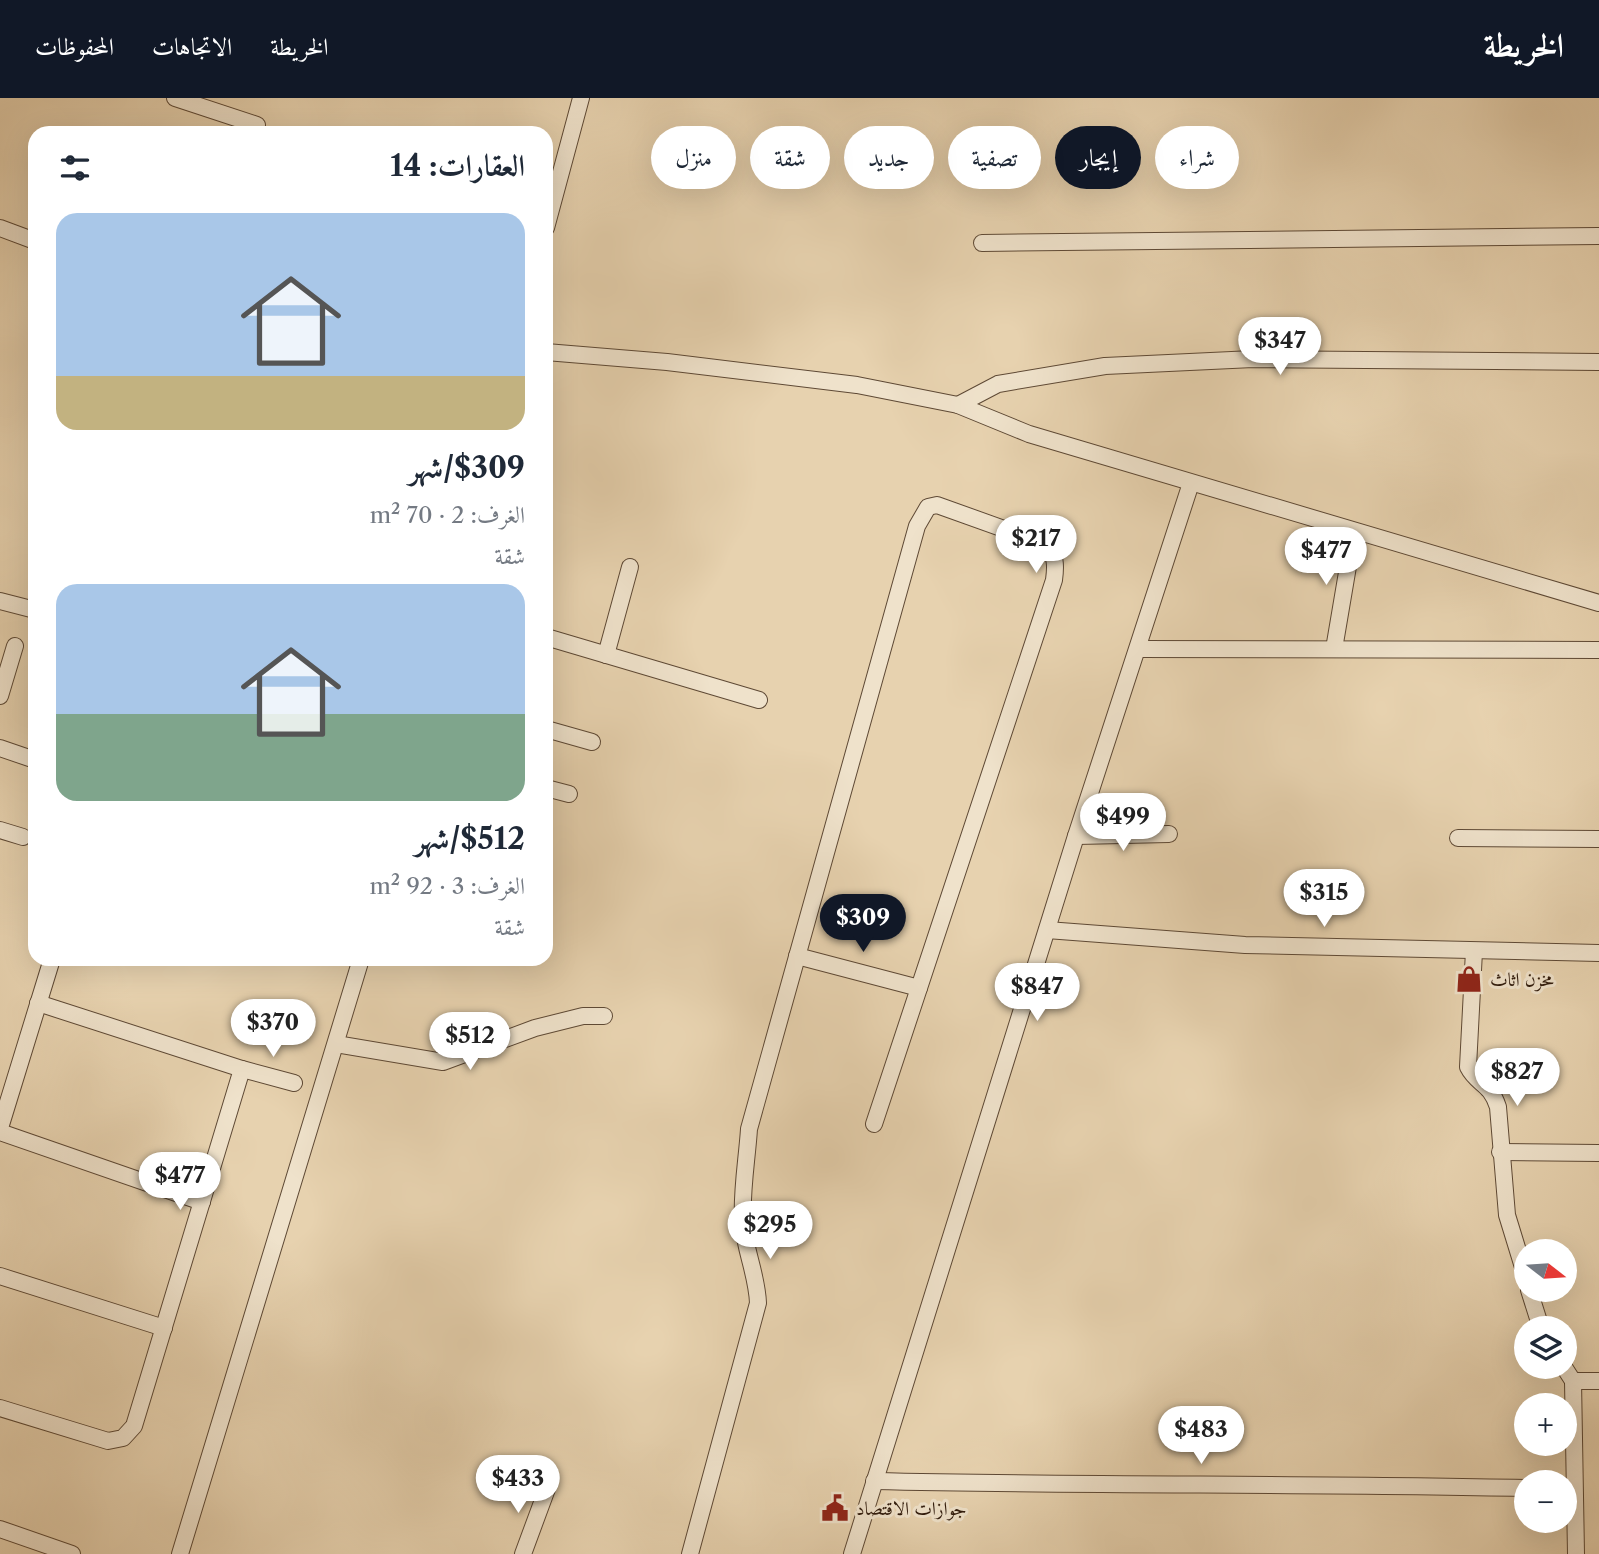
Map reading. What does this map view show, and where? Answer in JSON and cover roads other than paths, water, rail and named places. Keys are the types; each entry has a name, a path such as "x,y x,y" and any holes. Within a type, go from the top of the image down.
{"street":[{"path":"175,98 257,125"},
{"path":"553,202 581,98"},
{"path":"0,228 28,238"},
{"path":"982,243 1599,236"},
{"path":"553,353 667,362 856,385 958,405 1029,434 1599,603"},
{"path":"958,405 998,384 1105,366 1254,359 1599,362"},
{"path":"852,1554 1076,836 1191,483"},
{"path":"690,1554 758,1303 757,1278 747,1253 743,1222 749,1129 917,526 928,507 937,505 1046,544 1053,553 1056,565 1054,580 874,1124"},
{"path":"1334,649 1354,531"},
{"path":"607,655 630,567"},
{"path":"0,601 28,608"},
{"path":"553,639 759,700"},
{"path":"0,696 15,646"},
{"path":"1138,649 1599,650"},
{"path":"553,731 592,742"},
{"path":"0,748 28,758"},
{"path":"553,790 569,794"},
{"path":"0,830 23,837"},
{"path":"1076,836 1169,834"},
{"path":"1458,838 1599,839"},
{"path":"1047,930 1245,945 1599,953"},
{"path":"1474,951 1468,1067 1473,1076 1486,1083 1499,1107 1500,1152 1507,1215 1517,1239"},
{"path":"797,956 919,988"},
{"path":"50,966 0,1130 202,1202"},
{"path":"180,1554 360,966"},
{"path":"38,1003 242,1069 295,1083"},
{"path":"336,1044 443,1062 535,1028 583,1016 604,1016"},
{"path":"0,1408 108,1441 123,1438 134,1426 242,1069"},
{"path":"1500,1152 1599,1153"},
{"path":"0,1276 164,1328"},
{"path":"1570,1470 1573,1381 1599,1381"},
{"path":"874,1481 1048,1485 1305,1483 1514,1488"},
{"path":"523,1554 547,1489"},
{"path":"0,1529 72,1554"},
{"path":"1574,1533 1576,1554"}],"place":[{"name":"مخزن اثاث","path":"1469,979"},
{"name":"جوازات الاقتصاد","path":"835,1508"}]}
